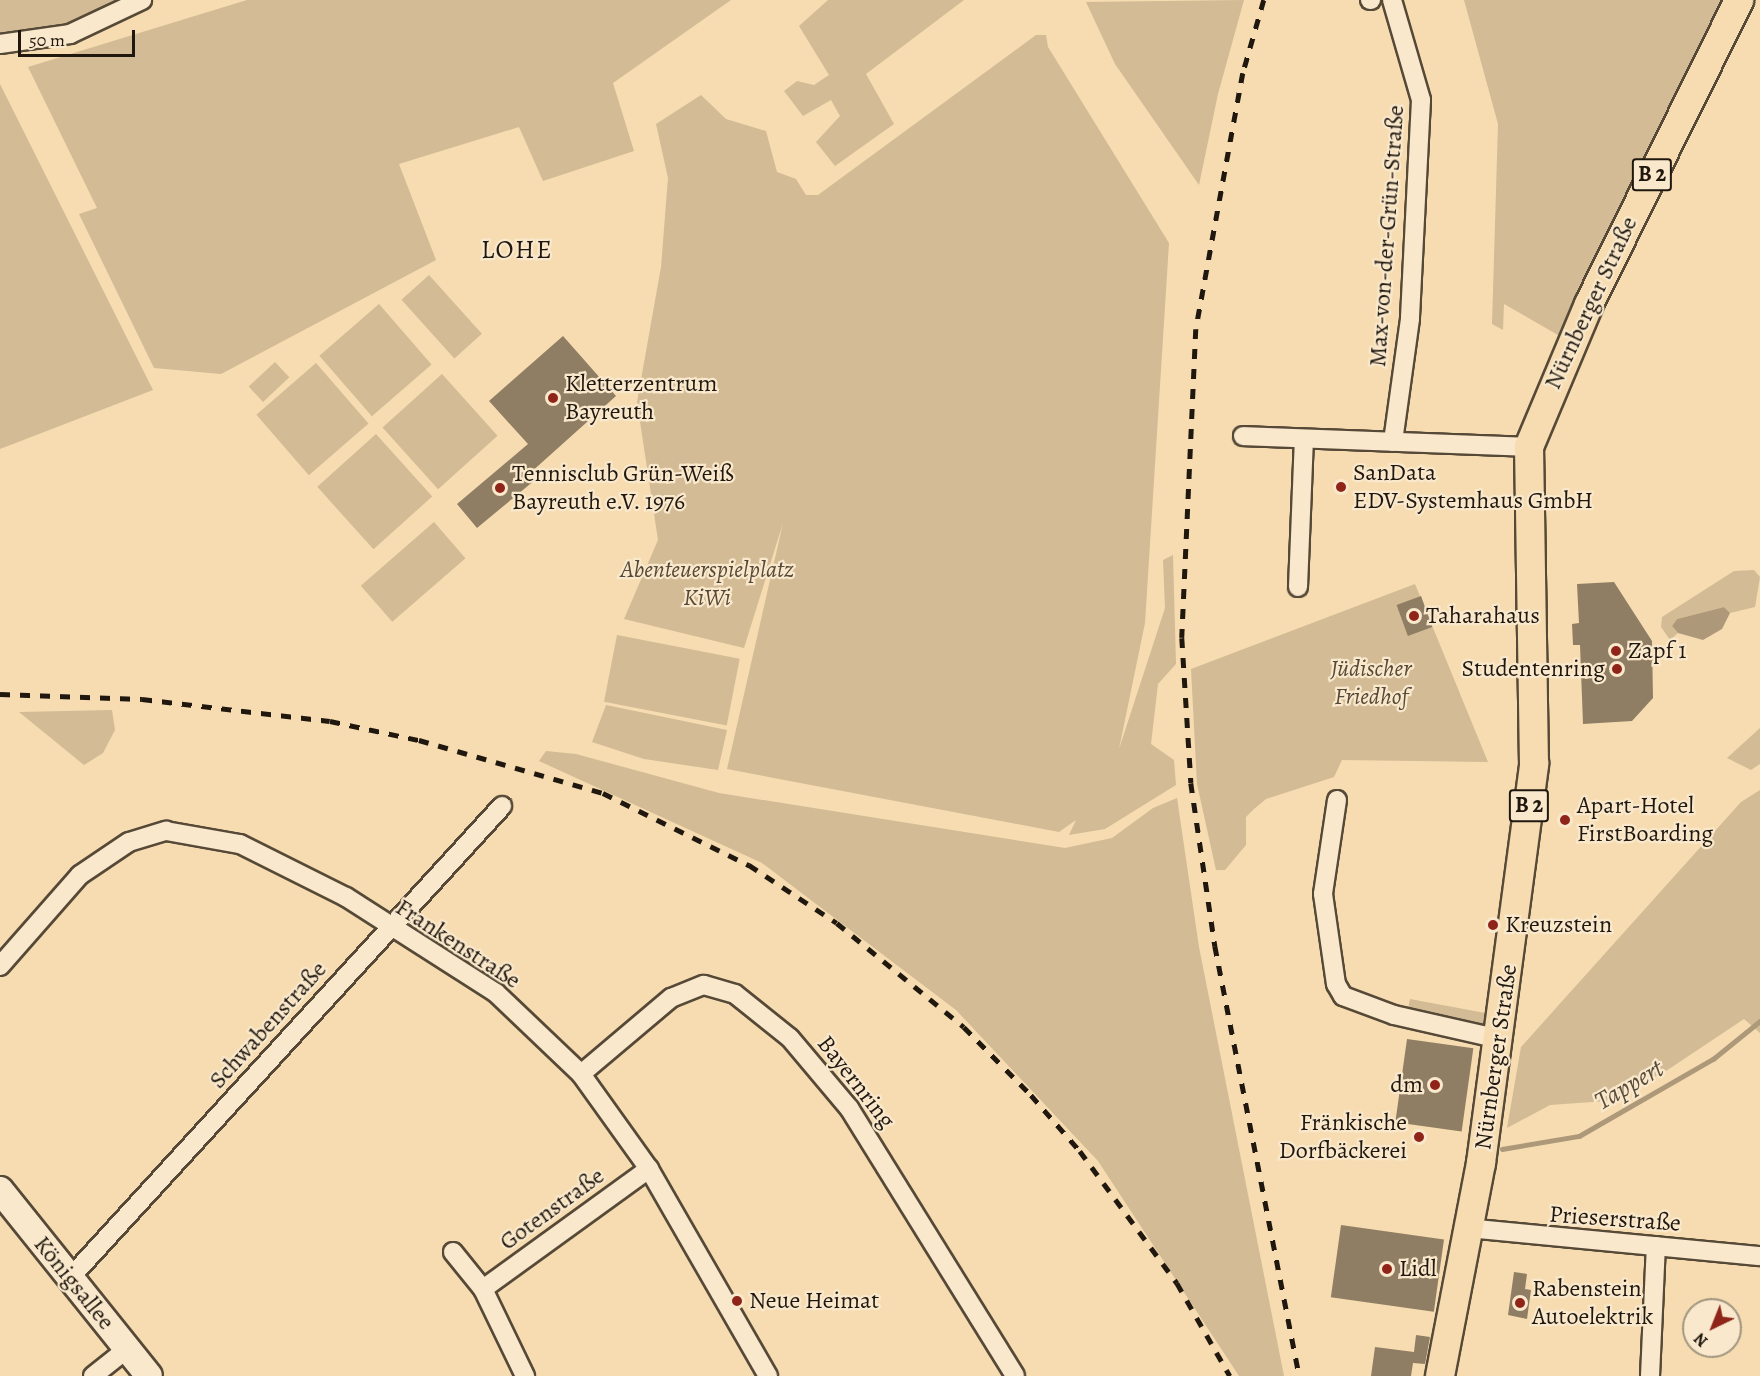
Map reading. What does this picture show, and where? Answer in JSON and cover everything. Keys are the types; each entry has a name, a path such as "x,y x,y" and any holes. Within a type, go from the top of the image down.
{"main road":[{"name":"Nürnberger Straße","path":"1440,1376 1500,1039 1535,756 1529,447 1588,304 1739,0"},
{"name":"Königsallee","path":"0,1190 149,1376"}],"street":[{"path":"0,44 70,34 142,0"},
{"name":"Max-von-der-Grün-Straße","path":"1392,0 1421,100 1410,319 1393,442"},
{"path":"1243,436 1529,447"},
{"path":"1298,587 1304,439"},
{"path":"1337,800 1323,894 1336,984 1343,996 1394,1015 1500,1039"},
{"name":"Schwabenstraße","path":"70,1278 502,806"},
{"name":"Frankenstraße","path":"0,966 80,875 129,842 165,831 240,844 346,897 388,928 496,993 581,1074 649,1169 768,1376"},
{"name":"Bayernring","path":"581,1074 671,998 704,986 735,994 790,1038 849,1108 1015,1376"},
{"name":"Gotenstraße","path":"483,1289 649,1169"},
{"name":"Prieserstraße","path":"1467,1228 1760,1256"},
{"path":"1650,1376 1656,1246"},
{"path":"453,1252 483,1289 525,1376"},
{"path":"93,1376 127,1349"}],"green space":[{"path":"0,0 142,0 70,34 0,44"},
{"path":"247,0 731,0 613,83 634,151 543,181 519,127 399,164 436,260 221,374 154,368 79,214 97,208 28,67"},
{"path":"828,0 964,0 866,74 894,124 835,166 816,142 840,116 831,100 803,116 784,91 797,81 814,85 829,75 799,26"},
{"path":"1244,0 1218,94 1199,185 1115,64 1086,2"},
{"path":"1464,0 1728,0 1565,339 1504,304 1503,330 1492,324 1498,124"},
{"name":"Abenteuerspielplatz KiWi","path":"1036,35 1046,35 1048,47 1169,243 1145,623 1119,749 1165,608 1163,560 1173,555 1176,664 1158,684 1151,744 1174,760 1176,785 1105,829 1069,835 1076,820 1059,832 727,769 783,523 744,648 624,619 658,540 637,402 661,267 668,178 656,124 701,95 726,119 766,131 777,172 796,179 806,195 818,195"},
{"path":"0,84 153,390 0,449"},
{"path":"429,275 482,334 454,358 402,300"},
{"path":"379,304 431,364 372,416 319,356"},
{"path":"275,362 289,377 263,402 249,387"},
{"path":"316,363 368,423 309,475 256,415"},
{"path":"442,374 498,436 438,489 383,428"},
{"path":"376,434 432,496 373,549 317,487"},
{"path":"434,522 465,558 392,622 361,586"},
{"path":"1754,570 1760,577 1755,607 1730,613 1724,607 1677,619 1672,626 1678,633 1670,640 1661,627 1662,617 1734,571"},
{"name":"Jüdischer Friedhof","path":"1415,584 1488,762 1342,760 1334,777 1266,799 1254,809 1246,817 1246,845 1225,870 1216,870 1197,784 1191,669"},
{"path":"617,635 740,659 727,726 604,702"},
{"path":"606,705 727,730 718,770 644,759 592,742"},
{"path":"112,710 115,730 103,753 84,765 19,712"},
{"path":"1760,728 1760,764 1751,770 1727,758"},
{"path":"546,751 576,754 719,793 1065,848 1112,838 1153,808 1177,798 1199,947 1284,1376 1239,1376 1098,1161 956,1010 762,863 539,761"},
{"path":"1760,790 1760,1033 1744,1019 1666,1071 1606,1101 1550,1105 1507,1128 1521,1047 1741,802"},
{"path":"1410,999 1485,1013 1487,1023 1479,1030 1407,1014"}],"shaded area":[{"path":"1724,607 1730,613 1722,629 1703,640 1678,633 1672,626 1677,619"}],"building":[{"name":"Kletterzentrum Bayreuth","path":"563,336 616,396 529,474 535,480 477,528 457,504 528,444 489,401"},
{"name":"Zapf 1","path":"1614,582 1652,641 1653,698 1632,721 1583,724 1580,645 1573,645 1572,624 1579,623 1577,584"},
{"name":"Taharahaus","path":"1421,596 1432,627 1408,636 1397,605"},
{"name":"dm","path":"1407,1039 1473,1048 1462,1132 1395,1122"},
{"name":"Lidl","path":"1341,1225 1444,1239 1434,1312 1331,1297"},
{"name":"Rabenstein Autoelektrik","path":"1514,1272 1527,1274 1525,1289 1531,1290 1527,1319 1508,1315"},
{"path":"1416,1335 1430,1337 1425,1364 1413,1363 1411,1376 1371,1376 1375,1347 1414,1352"}],"waterway":[{"name":"Tappert","path":"1502,1149 1579,1136 1713,1059 1760,1021"}],"railway":[{"path":"1264,0 1243,73 1196,329 1182,638 1191,783 1215,946 1299,1376"},
{"path":"0,694 142,699 330,721 419,740 603,793 749,865 837,923 964,1027 1031,1095 1080,1151 1177,1283 1230,1376"}],"place":[{"name":"Kletterzentrum Bayreuth","path":"553,398"},
{"name":"SanData EDV-Systemhaus GmbH","path":"1341,487"},
{"name":"Tennisclub Grün-Weiß Bayreuth e.V. 1976","path":"500,488"},
{"name":"Taharahaus","path":"1414,616"},
{"name":"Zapf 1","path":"1616,651"},
{"name":"Studentenring","path":"1617,669"},
{"name":"Apart-Hotel FirstBoarding","path":"1565,820"},
{"name":"Kreuzstein","path":"1493,925"},
{"name":"dm","path":"1435,1085"},
{"name":"Fränkische Dorfbäckerei","path":"1419,1137"},
{"name":"Lidl","path":"1387,1269"},
{"name":"Neue Heimat","path":"737,1301"},
{"name":"Rabenstein Autoelektrik","path":"1520,1303"}],"district":[{"name":"LOHE","path":"517,250"}]}
